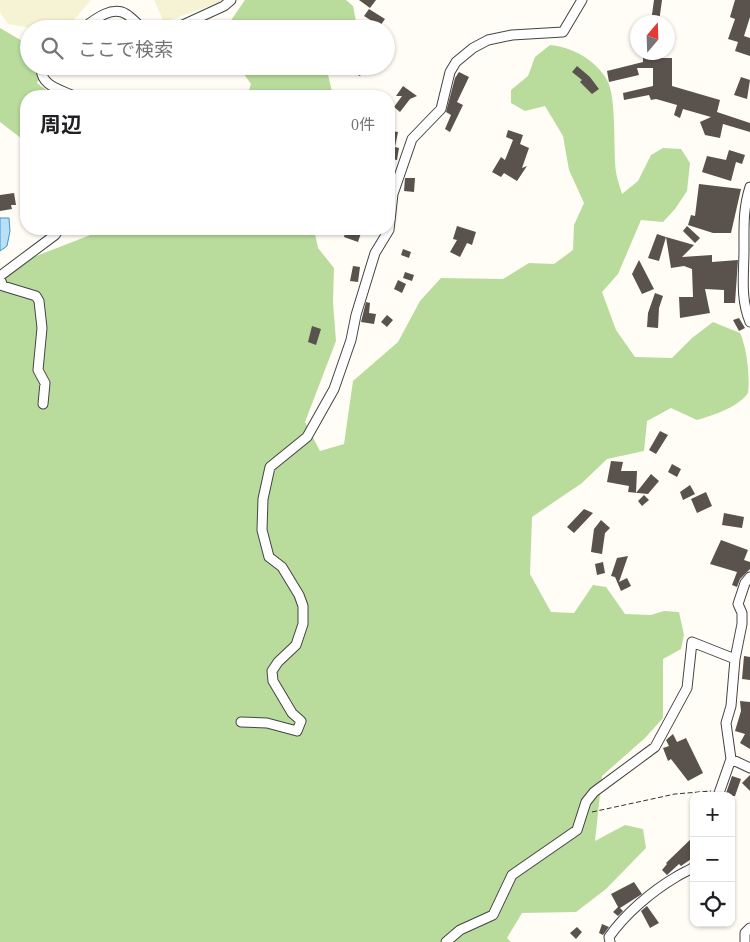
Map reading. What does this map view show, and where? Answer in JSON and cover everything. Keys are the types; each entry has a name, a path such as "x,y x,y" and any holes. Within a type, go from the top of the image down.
{"street":[{"path":"194,20 224,6 231,0"},
{"path":"395,188 412,139 441,109 450,72 456,62 488,40 512,35 562,32 582,0"},
{"path":"95,20 105,13 118,12 125,13 133,20"},
{"path":"42,75 47,84 60,90"},
{"path":"750,187 743,215 743,283 745,310 750,322"},
{"path":"43,404 45,383 38,370 42,328 39,301 36,296 3,286 0,277 55,235"},
{"path":"240,722 267,723 297,731 302,721 292,713 273,681 272,672 278,662 296,645 303,624 303,606 299,595 282,567 269,557 262,530 263,498 270,466 307,437 334,389 351,340 356,315 375,253 386,235"},
{"path":"719,792 731,758 726,723 732,706 735,658 742,624 742,613 738,604 745,583 750,577"},
{"path":"446,942 460,930 493,915 512,875 577,830 586,802 594,792 654,746 687,688 692,642 735,658"},
{"path":"731,758 750,768"},
{"path":"610,942 609,937 614,930 640,903 690,869"},
{"path":"745,942 744,933 750,928"}],"path":[{"path":"582,815 675,794 690,794"}],"shaded area":[{"path":"0,0 91,0 74,20 20,20 20,26 8,24 0,12"},
{"path":"154,0 227,0 170,20 163,20"}],"green space":[{"path":"245,0 346,0 353,6 356,20 231,20"},
{"path":"0,28 20,40 20,75 40,75 37,83 46,90 20,90 20,137 0,122"},
{"path":"550,45 567,48 597,66 607,80 612,99 616,172 622,194 638,181 651,155 663,148 681,149 690,163 687,191 675,209 663,222 641,220 618,274 602,292 616,330 635,357 672,358 692,338 713,322 740,333 747,363 748,393 738,403 697,420 671,408 647,421 644,451 607,459 582,483 532,517 530,574 551,612 574,613 593,585 606,587 625,614 651,615 664,611 679,612 684,635 681,649 663,659 663,718 645,738 602,776 595,841 625,825 643,829 646,848 606,889 576,912 522,913 507,938 511,942 0,942 0,270 90,235 315,235 318,248 334,268 333,302 336,341 305,422 320,451 344,444 353,381 398,342 420,301 441,278 503,279 529,263 554,264 573,250 574,225 584,203 569,170 563,136 545,106 525,111 511,103 511,90 528,76 535,57"},
{"path":"244,75 328,75 332,90 249,90 251,84"}],"water":[{"path":"0,218 9,218 10,231 7,246 0,251"}],"building":[{"path":"359,0 376,0 370,8"},
{"path":"654,0 662,0 660,15 652,15"},
{"path":"735,0 750,0 750,17 744,36 750,38 750,56 735,51 738,42 728,39 735,19 730,17"},
{"path":"369,9 385,19 370,20 364,16"},
{"path":"643,60 672,60 672,86 720,100 717,112 750,123 750,132 723,124 720,138 705,135 700,122 711,117 683,109 680,118 674,115 677,105 656,99 651,100 649,95 624,100 623,93 653,86 653,68 637,68 639,75 609,82 607,71 643,62"},
{"path":"577,66 590,77 599,89 592,94 580,82 582,80 572,72"},
{"path":"459,72 469,77 457,102 463,105 450,132 445,129 451,115 446,112 455,78"},
{"path":"741,77 750,80 747,99 734,95"},
{"path":"403,86 417,96 410,99 400,112 395,106 402,96 396,96"},
{"path":"508,130 523,135 520,144 529,148 522,168 527,166 517,181 504,173 501,177 492,172 501,157 505,160 513,140 506,137"},
{"path":"395,132 398,132 395,147"},
{"path":"395,147 399,148 397,160 395,160"},
{"path":"729,150 745,155 742,164 736,162 731,181 702,172 707,156 726,160"},
{"path":"405,178 415,178 414,192 404,191"},
{"path":"699,184 741,189 731,233 713,233 688,225 691,215 695,216"},
{"path":"14,193 16,205 11,205 12,209 0,211 0,195"},
{"path":"457,226 476,232 472,245 467,243 460,257 450,252 457,240 453,239"},
{"path":"687,226 700,238 695,243 683,231"},
{"path":"657,234 666,237 659,261 648,258"},
{"path":"344,235 360,235 358,242 344,237"},
{"path":"666,237 694,245 682,257 712,255 712,262 738,260 735,303 724,303 724,290 705,289 710,313 680,318 679,297 693,297 692,269 684,266 671,268"},
{"path":"403,249 411,252 409,258 401,255"},
{"path":"639,260 654,289 642,294 632,274"},
{"path":"353,266 360,267 358,282 350,281"},
{"path":"405,272 414,275 412,281 403,278"},
{"path":"398,280 406,284 402,293 394,289"},
{"path":"655,293 663,296 659,308 658,328 647,327 648,313"},
{"path":"366,302 370,303 369,313 376,314 374,324 361,322"},
{"path":"387,315 393,320 387,327 381,322"},
{"path":"739,318 745,328 739,331 733,320"},
{"path":"312,326 321,329 316,345 308,342"},
{"path":"660,431 668,435 656,454 649,450"},
{"path":"611,461 623,462 621,471 637,471 636,493 628,492 629,486 607,482"},
{"path":"672,464 681,469 677,477 668,472"},
{"path":"651,474 659,481 648,494 636,493"},
{"path":"690,485 695,494 683,500 680,492"},
{"path":"706,492 712,506 697,513 691,499"},
{"path":"644,495 649,500 642,506 638,501"},
{"path":"584,509 593,513 574,533 567,527"},
{"path":"724,513 744,517 742,528 722,525"},
{"path":"601,520 610,528 605,533 602,554 591,552 594,529"},
{"path":"721,540 748,550 744,560 750,562 750,569 740,579 737,587 732,585 737,572 710,564"},
{"path":"628,556 619,582 627,578 631,586 621,591 615,577 611,576 617,558"},
{"path":"603,562 605,573 597,575 595,564"},
{"path":"744,656 750,657 750,680 742,679"},
{"path":"740,701 750,702 750,749 740,743 745,734 735,731 741,711"},
{"path":"673,734 677,742 686,738 703,773 688,781 671,759 668,761 663,748 669,746 666,740"},
{"path":"750,775 750,791 742,783"},
{"path":"732,776 741,779 735,796 735,792 726,792"},
{"path":"690,840 690,860 681,866 679,864 667,875 662,870 666,863"},
{"path":"634,882 642,894 620,908 623,911 618,916 613,912 618,907 611,894"},
{"path":"647,906 659,923 650,928 641,911"},
{"path":"602,924 609,927 603,935 599,933"},
{"path":"577,927 582,932 576,939 570,933"}]}
